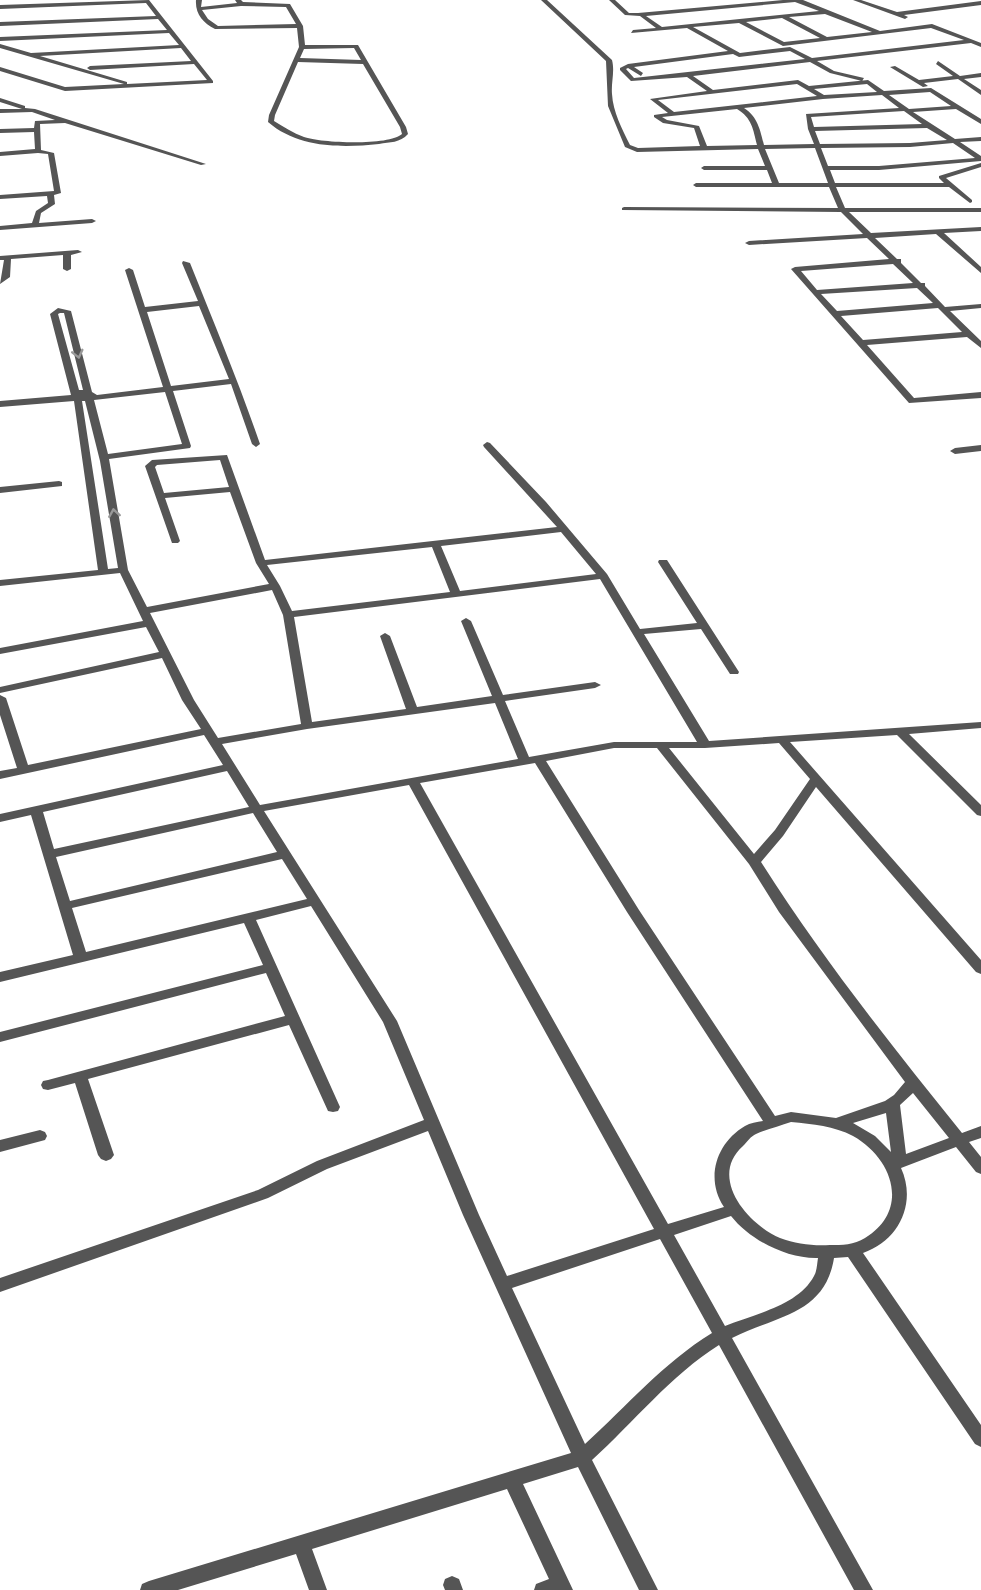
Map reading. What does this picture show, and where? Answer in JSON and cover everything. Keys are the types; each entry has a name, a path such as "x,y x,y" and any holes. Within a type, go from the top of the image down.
{"street":[{"path":"0,69 65,89 211,82 147,0 67,2 0,7 2,0"},
{"path":"199,0 199,9 207,23 217,28 300,26"},
{"path":"544,0 609,60 612,69 609,80 610,107 627,146 641,150 817,147 981,139"},
{"path":"729,0 763,19"},
{"path":"795,0 879,33"},
{"path":"613,1 627,14 641,15 800,0"},
{"path":"856,0 981,45"},
{"path":"613,1 621,1"},
{"path":"199,9 239,2 288,5 300,26 302,47 272,115 271,122 278,128 298,138 327,145 400,139 405,134 356,46 302,47"},
{"path":"897,14 980,2"},
{"path":"690,11 714,24"},
{"path":"633,32 826,12"},
{"path":"641,15 661,29"},
{"path":"0,24 159,16"},
{"path":"783,17 825,39"},
{"path":"56,21 56,37"},
{"path":"740,21 811,62 837,74 858,77 867,82 928,126 981,159"},
{"path":"783,44 932,26"},
{"path":"689,27 760,68"},
{"path":"0,39 171,31"},
{"path":"792,50 628,66 622,69 633,80 760,68 972,41"},
{"path":"0,45 136,86"},
{"path":"31,55 183,46"},
{"path":"296,60 365,62"},
{"path":"79,69 195,62"},
{"path":"938,63 981,93"},
{"path":"628,66 640,74"},
{"path":"893,68 981,122"},
{"path":"688,75 711,91"},
{"path":"918,82 981,75"},
{"path":"786,76 823,97"},
{"path":"672,113 653,99 798,82"},
{"path":"807,88 867,82"},
{"path":"704,148 697,127 665,122 656,116 823,97 931,90"},
{"path":"0,100 203,164"},
{"path":"738,106 752,117 761,148 776,185"},
{"path":"958,107 808,115 817,147 842,209 898,261 981,346"},
{"path":"0,111 33,110"},
{"path":"38,151 35,130 37,122 65,121"},
{"path":"811,129 928,126"},
{"path":"0,131 35,130"},
{"path":"0,154 38,151 51,153 58,193 0,197"},
{"path":"826,168 879,168 981,159"},
{"path":"970,201 941,177 981,165"},
{"path":"704,168 770,168"},
{"path":"696,185 950,185"},
{"path":"35,225 38,212 52,204 50,194"},
{"path":"624,209 981,210"},
{"path":"0,228 92,221"},
{"path":"749,243 981,229"},
{"path":"937,231 981,271"},
{"path":"0,282 6,277 4,258 78,252"},
{"path":"67,253 68,269"},
{"path":"898,261 795,269 912,401 981,395"},
{"path":"186,263 234,379 256,444"},
{"path":"104,457 187,446 129,270"},
{"path":"816,292 922,285"},
{"path":"142,310 203,303"},
{"path":"835,314 981,306"},
{"path":"103,572 84,396 73,332 67,311 62,309 54,312 60,333 84,396 104,457 123,570 165,654 211,737 390,1021 503,1284 582,1458 649,1590"},
{"path":"60,333 73,332"},
{"path":"860,342 969,334"},
{"path":"0,404 234,379"},
{"path":"487,445 564,529 603,576 705,745"},
{"path":"955,451 981,448"},
{"path":"175,541 151,464 224,457 261,563 275,586 288,615 307,726"},
{"path":"0,490 59,484"},
{"path":"160,496 234,489"},
{"path":"261,563 564,529"},
{"path":"435,543 456,593"},
{"path":"663,562 734,672"},
{"path":"0,583 123,570"},
{"path":"288,615 603,576"},
{"path":"0,651 275,586"},
{"path":"466,621 496,699 532,760 770,1120"},
{"path":"637,632 704,625"},
{"path":"386,636 412,710"},
{"path":"0,690 165,654"},
{"path":"0,775 211,737 307,726 595,685"},
{"path":"0,698 24,770"},
{"path":"50,854 257,808 614,745 705,745 981,725"},
{"path":"900,731 981,812"},
{"path":"782,740 981,969"},
{"path":"660,745 753,862 784,909 913,1082 981,1168"},
{"path":"0,818 231,767"},
{"path":"753,862 780,833 816,779"},
{"path":"413,781 864,1590"},
{"path":"36,810 81,958"},
{"path":"65,906 285,854"},
{"path":"0,977 315,901"},
{"path":"248,917 333,1107"},
{"path":"0,1037 270,968"},
{"path":"48,1085 293,1019"},
{"path":"80,1076 106,1155"},
{"path":"836,1123 892,1104 905,1096 913,1082"},
{"path":"892,1104 902,1199 897,1216 887,1231 871,1242 852,1250 827,1254 798,1251 772,1242 748,1228 732,1210 724,1194 720,1178 725,1156 739,1137 753,1127 770,1120 792,1117 814,1118 836,1123 859,1133 897,1163"},
{"path":"0,1285 263,1194 322,1165 433,1123"},
{"path":"897,1163 981,1132"},
{"path":"0,1146 40,1136"},
{"path":"503,1284 732,1210"},
{"path":"852,1250 981,1439"},
{"path":"149,1590 582,1458 658,1382 721,1335 765,1318 807,1294 822,1277 827,1254"},
{"path":"511,1479 556,1588"},
{"path":"301,1543 318,1590"}]}
